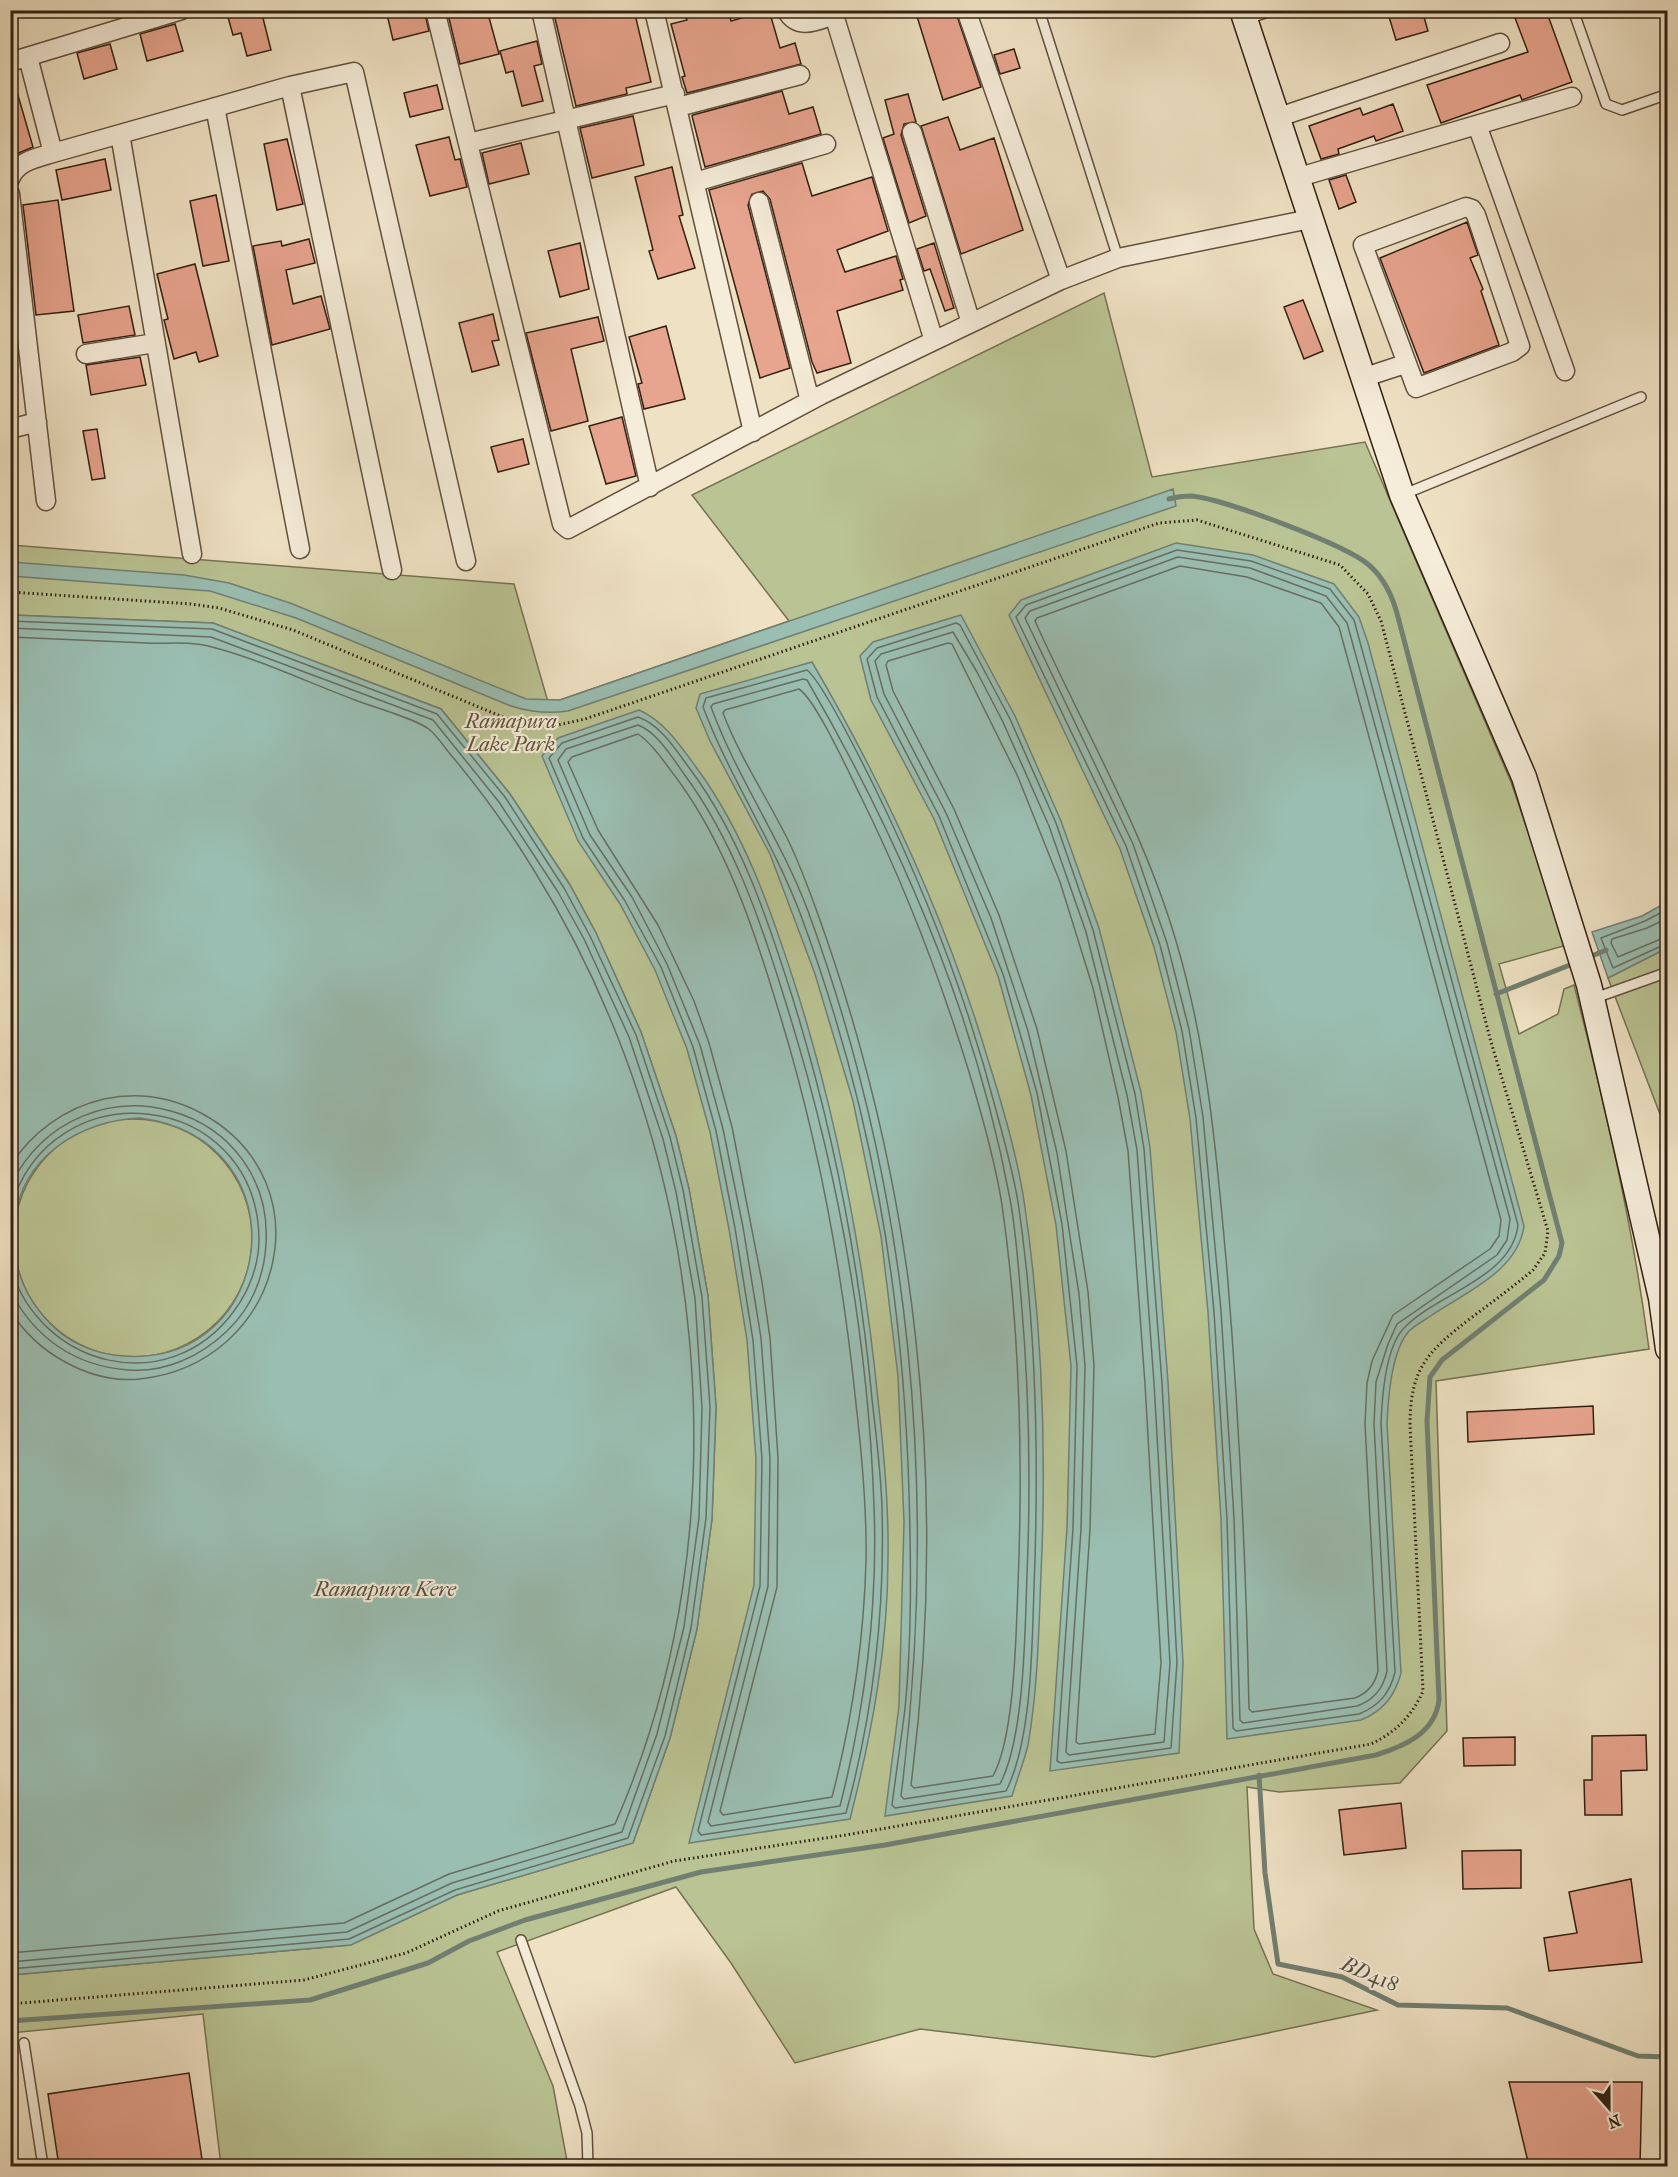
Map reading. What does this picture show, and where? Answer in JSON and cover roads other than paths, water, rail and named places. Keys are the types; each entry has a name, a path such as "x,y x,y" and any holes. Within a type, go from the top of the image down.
{"main road":[{"path":"1243,15 1275,118 1402,495 1524,777 1573,930 1591,992 1660,1298 1668,1349"}],"street":[{"path":"53,153 19,59 182,10"},
{"path":"435,10 562,524 568,529 572,529 810,400 1061,280 1118,258 1310,219"},
{"path":"541,10 650,487"},
{"path":"654,10 753,432"},
{"path":"786,10 790,18 805,24 834,15 934,341"},
{"path":"966,10 1061,280"},
{"path":"1275,118 1500,43"},
{"path":"10,178 13,170 25,162 53,153 290,86 354,72 466,561"},
{"path":"468,143 567,120 676,101 800,75"},
{"path":"290,86 392,570"},
{"path":"1296,178 1572,97"},
{"path":"215,107 300,549"},
{"path":"1477,125 1565,371"},
{"path":"912,132 970,324"},
{"path":"120,134 192,554"},
{"path":"695,182 826,144"},
{"path":"10,194 18,333 37,422 46,501"},
{"path":"759,202 810,400"},
{"path":"1457,209 1472,209 1520,346 1512,352 1417,388 1405,364 1363,245 1457,209"},
{"path":"86,354 155,343"},
{"path":"1362,378 1405,364"},
{"path":"10,429 37,422"}],"lane":[{"path":"1039,10 1118,258"},
{"path":"1243,15 1274,10"},
{"path":"1573,10 1606,104 1622,110 1668,94"},
{"path":"1402,495 1641,397"},
{"path":"1591,992 1668,972"},
{"path":"521,1940 579,2106 587,2133 588,2166"},
{"path":"24,2043 43,2166"}],"water":[{"path":"1173,489 1176,506 561,712 539,712 511,706 296,618 210,591 11,576 11,562 184,575 229,583 290,603 526,699 560,700"},
{"path":"1176,543 1253,555 1334,584 1359,617 1368,643 1524,1226 1520,1242 1512,1256 1501,1268 1474,1289 1411,1329 1403,1340 1394,1362 1387,1424 1401,1673 1392,1696 1376,1712 1361,1720 1227,1739 1221,1519 1208,1312 1190,1119 1176,1032 1154,947 1120,849 1009,615 1021,600"},
{"name":"Ramapura Kere","path":"11,615 213,623 441,709 510,794 570,885 596,933 641,1032 676,1136 689,1189 708,1296 716,1407 712,1519 697,1629 670,1738 633,1843 457,1895 351,1945 11,1975","holes":["140,1118 193,1135 229,1166 248,1206 251,1249 240,1291 214,1327 175,1350 124,1356 97,1352 72,1341 57,1330 36,1307 22,1281 18,1267 15,1253 15,1221 20,1198 29,1178 58,1146 96,1126 118,1120"]},
{"path":"961,615 1015,716 1061,821 1099,928 1141,1092 1150,1148 1168,1382 1183,1663 1179,1753 1050,1771 1067,1528 1071,1366 1056,1225 1031,1095 998,976 934,819 871,700 860,656 873,642"},
{"path":"812,662 865,758 912,857 954,958 972,1010 1018,1166 1035,1287 1041,1375 1043,1463 1038,1648 1028,1745 1012,1796 885,1816 899,1706 904,1522 898,1376 881,1236 853,1101 815,974 770,854 710,741 696,708 700,694"},
{"path":"639,710 656,720 678,742 729,819 756,874 797,991 825,1092 848,1193 872,1348 887,1498 887,1591 882,1657 872,1722 850,1819 689,1843 754,1585 756,1459 747,1340 710,1132 687,1049 655,970 620,904 578,841 542,756 558,738"},
{"path":"1667,902 1667,948 1608,978 1592,932 1642,916"}],"waterway":[{"path":"10,2021 310,2000 428,1963 469,1941 525,1920 701,1872 885,1845 1376,1755 1408,1742 1425,1730 1432,1721 1439,1700 1427,1421 1430,1377 1442,1360 1544,1280 1559,1256 1562,1243 1398,617 1388,589 1369,565 1356,556 1311,535 1208,499 1192,496 1169,499"},
{"path":"1587,958 1606,950"},
{"path":"1496,994 1575,963"},
{"name":"BD418","path":"1259,1775 1265,1873 1278,1964 1342,1977 1398,2005 1507,2008 1638,2056 1668,2057"}],"park label":[{"name":"Ramapura Lake Park","path":"511,732"}]}
